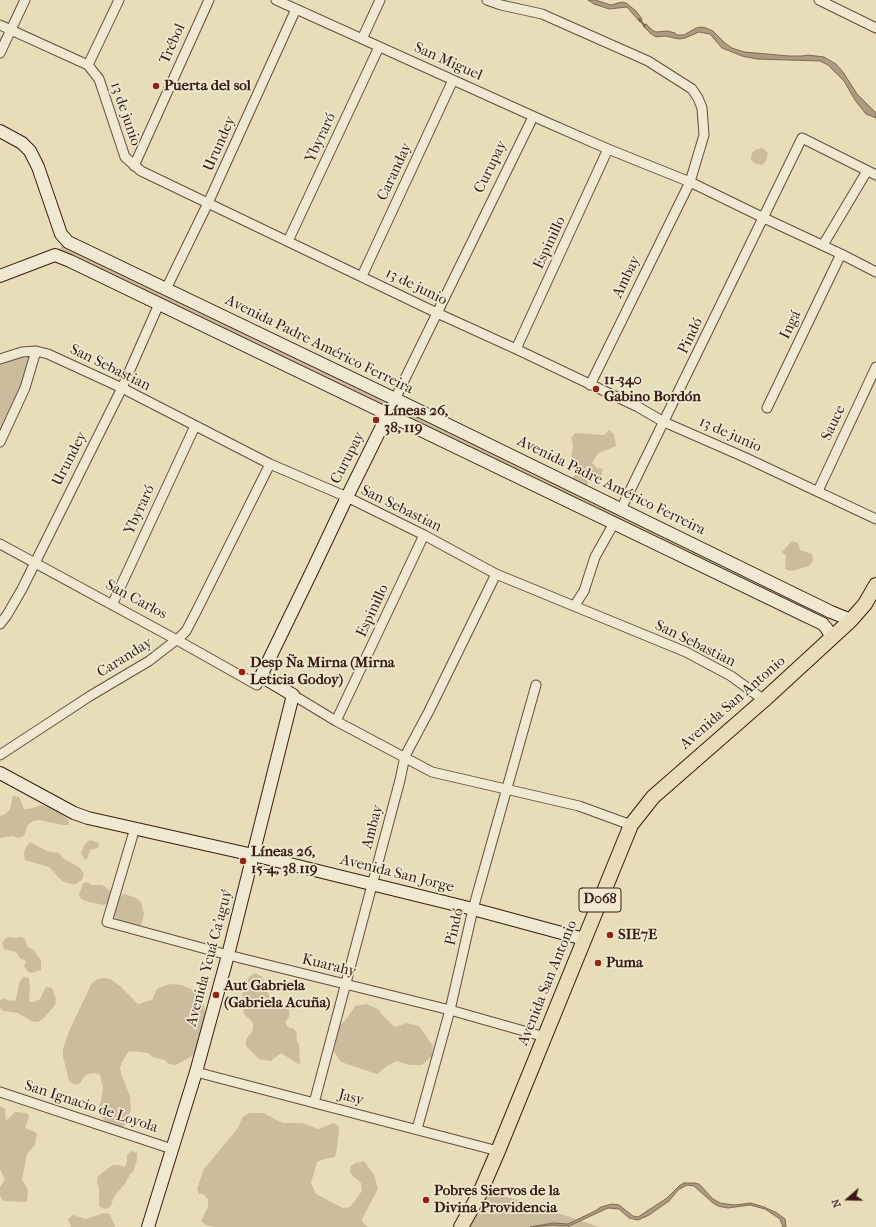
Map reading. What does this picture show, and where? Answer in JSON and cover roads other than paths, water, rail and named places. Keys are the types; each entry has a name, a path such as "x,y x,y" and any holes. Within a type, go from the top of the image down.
{"main road":[{"name":"Avenida San Antonio","path":"461,1227 479,1195 498,1151 632,825 653,797 764,700 851,620 865,604 876,585"}],"street":[{"path":"0,53 25,0"},
{"path":"88,65 119,0"},
{"name":"Trébol","path":"134,166 209,0"},
{"name":"San Miguel","path":"276,0 608,150 690,182 823,245 876,272"},
{"path":"362,39 380,0"},
{"name":"Ambay","path":"487,0 501,5 542,14 648,61 692,89 702,108 704,135 690,182 590,385"},
{"path":"819,0 876,28"},
{"name":"Urundey","path":"166,289 208,203 296,9"},
{"name":"13 de junio","path":"0,25 88,65 95,72 99,79 125,157 141,171 437,313 638,407 664,422 744,457 876,519"},
{"name":"Ybyraró","path":"288,241 379,47"},
{"name":"Caranday","path":"362,276 454,80"},
{"name":"Curupay","path":"259,680 346,497 396,399 534,116"},
{"path":"0,131 22,143 30,151 38,167 61,234 61,246 55,255 0,276"},
{"name":"Pindó","path":"621,509 802,138 867,171"},
{"name":"Espinillo","path":"516,349 608,150"},
{"path":"823,245 867,171 876,176"},
{"name":"Avenida Padre Américo Ferreira","path":"61,234 68,242 396,399 831,612 851,620"},
{"name":"Ingá","path":"767,408 841,254"},
{"path":"55,255 823,624 832,638"},
{"name":"Urundey","path":"0,624 22,589 122,388 159,304"},
{"path":"0,442 25,388 36,351"},
{"name":"San Sebastian","path":"0,359 22,352 36,351 48,354 122,388 270,464 346,497 424,535 496,574 575,605 686,652 731,676 764,700"},
{"name":"Sauce","path":"818,491 876,367"},
{"name":"Ybyraró","path":"112,605 195,426"},
{"name":"Caranday","path":"0,755 90,696 144,664 177,640 186,631 270,464"},
{"path":"575,605 584,591 595,557 614,523"},
{"name":"Espinillo","path":"336,721 424,535"},
{"name":"San Carlos","path":"0,544 177,640 293,695 336,721 405,756 432,772 579,806 632,825"},
{"name":"Ambay","path":"314,1102 373,884 405,756 429,711 496,574"},
{"path":"823,624 831,612"},
{"name":"Pindó","path":"417,1130 450,1010 473,909 536,685"},
{"name":"Avenida Ycuá Ca'aguý","path":"148,1227 196,1072 228,955 293,695"},
{"name":"Avenida San Jorge","path":"0,772 74,813 88,818 373,884 584,939"},
{"name":"Kuarahy","path":"135,828 106,922 228,955 450,1010 545,1037"},
{"name":"Jasy","path":"196,1072 498,1151"},
{"name":"San Ignacio de Loyola","path":"0,1092 172,1149"}],"waterway":[{"path":"639,19 645,26"}],"place":[{"name":"Puerta del sol","path":"156,86"},
{"name":"11-340 Gabino Bordón","path":"596,389"},
{"name":"Líneas 26, 38, 119","path":"376,420"},
{"name":"Desp Ña Mirna (Mirna Leticia Godoy)","path":"242,672"},
{"name":"Líneas 26, 15-4, 38 119","path":"243,861"},
{"name":"SIE7E","path":"610,935"},
{"name":"Puma","path":"598,963"},
{"name":"Aut Gabriela (Gabriela Acuña)","path":"216,995"},
{"name":"Pobres Siervos de la Divina Providencia","path":"426,1200"}]}
